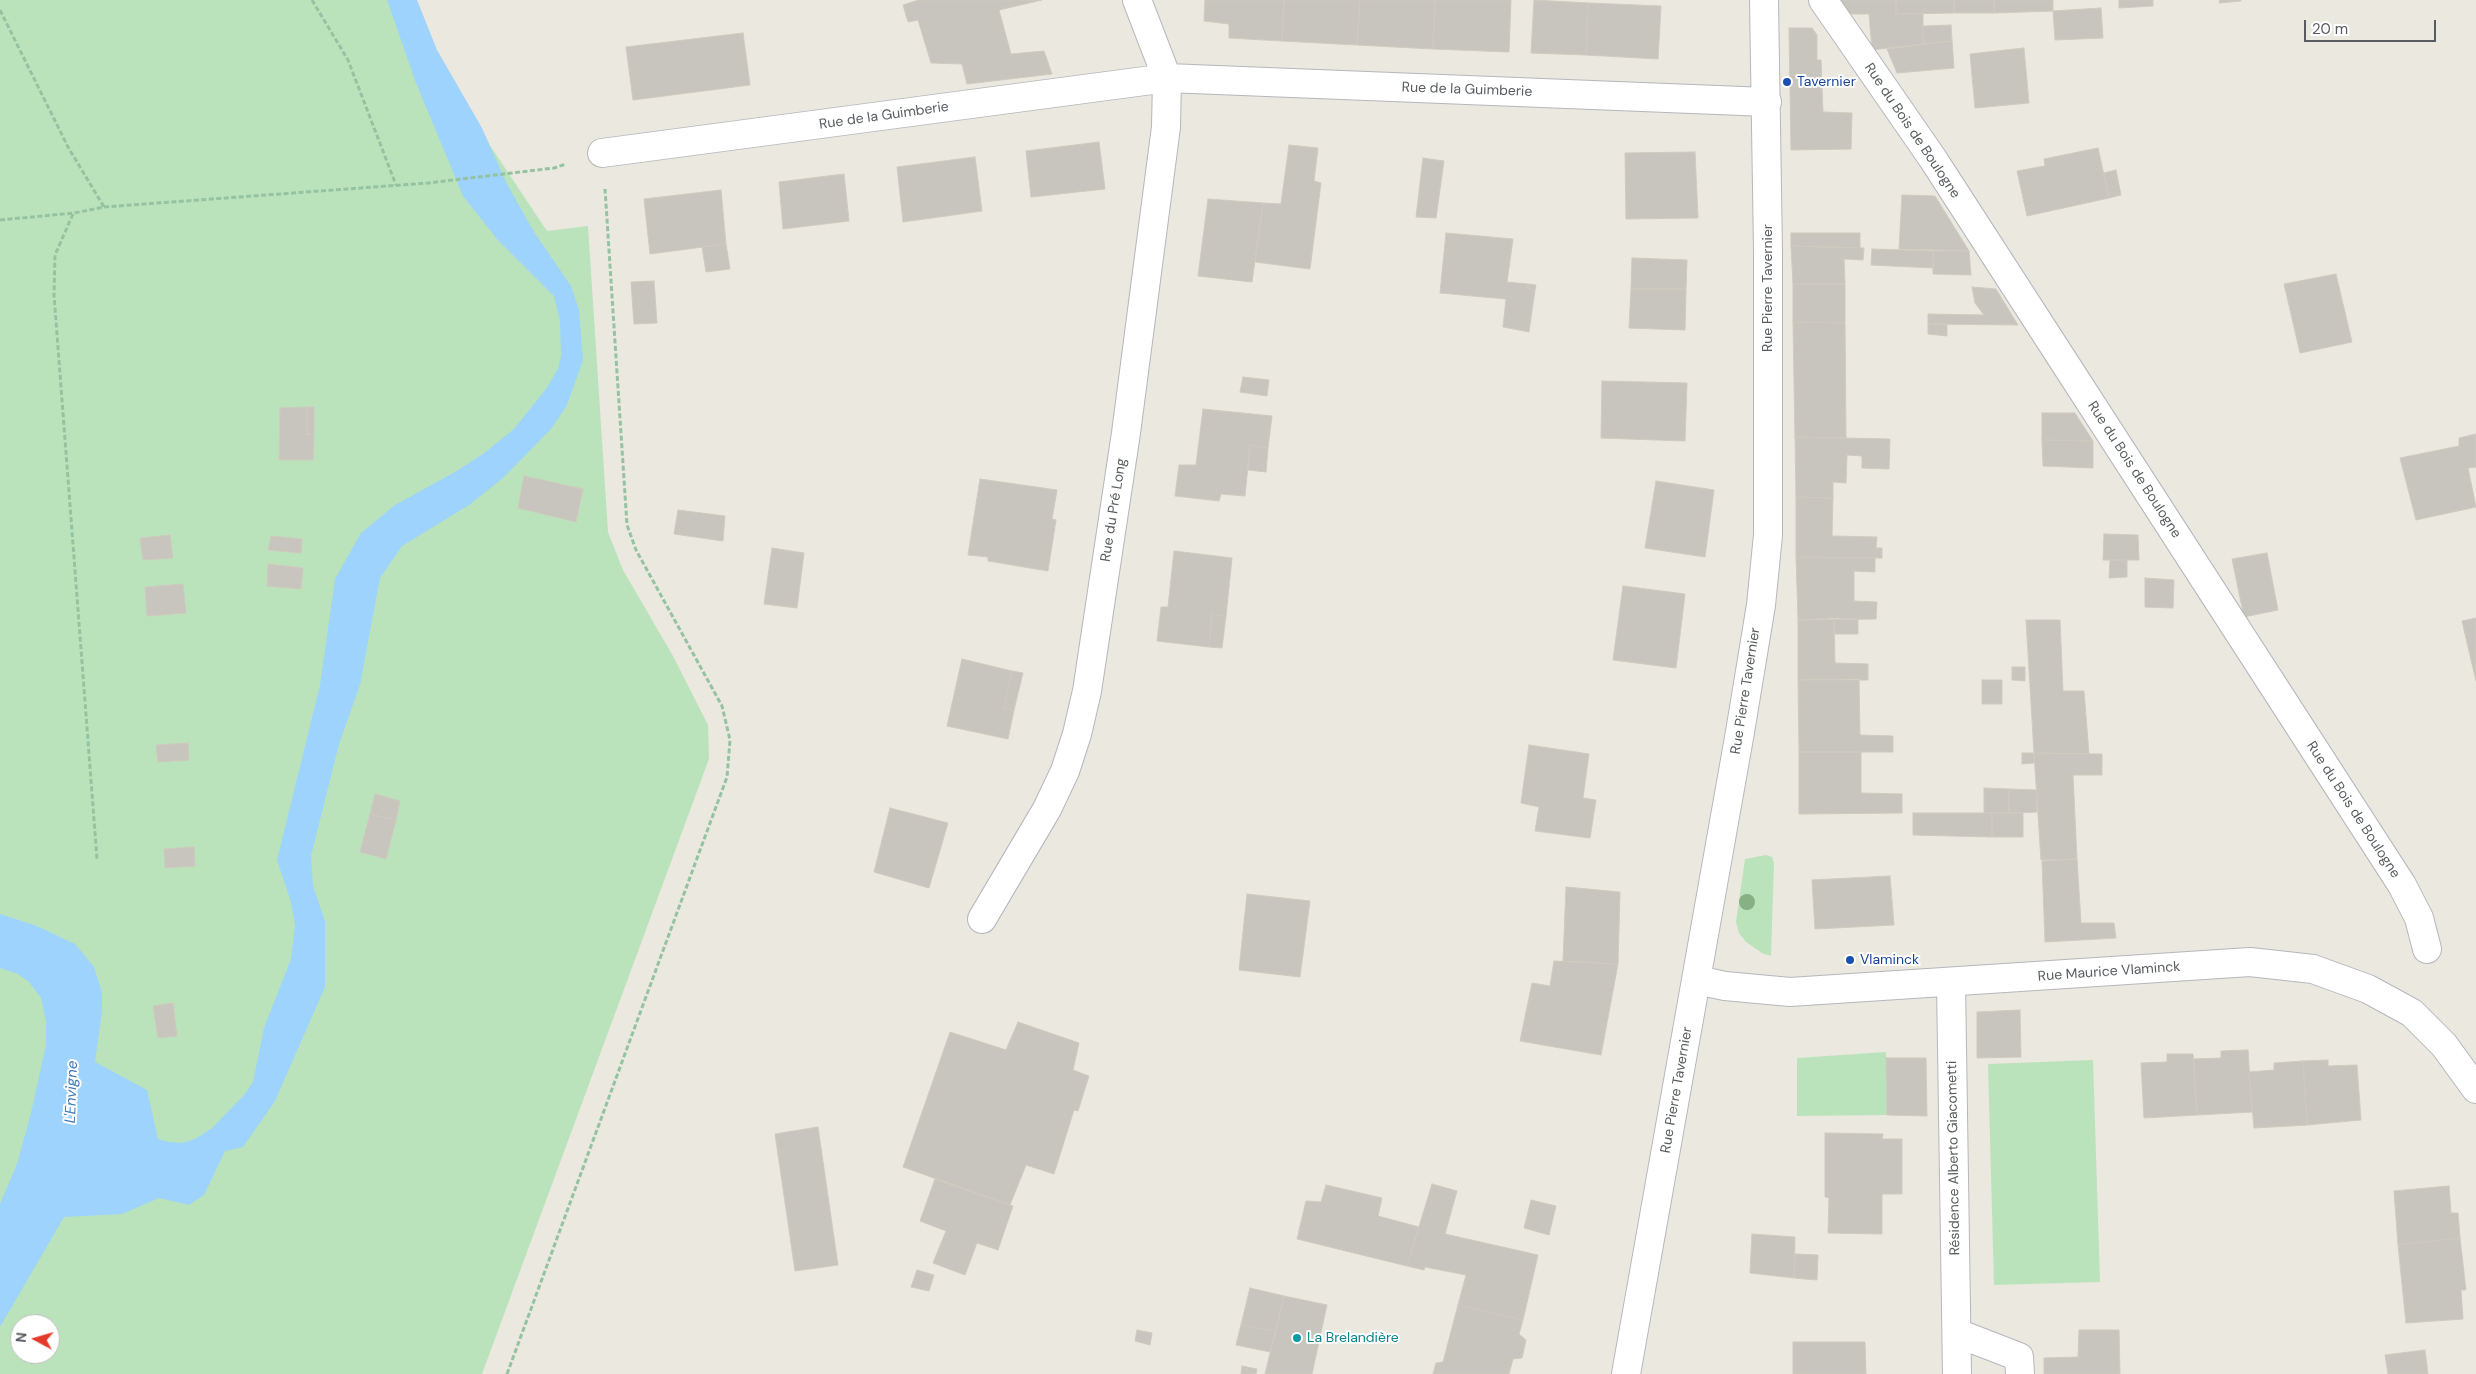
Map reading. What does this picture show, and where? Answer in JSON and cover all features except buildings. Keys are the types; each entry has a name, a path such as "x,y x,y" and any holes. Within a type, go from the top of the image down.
{"street":[{"path":"1137,0 1167,78"},
{"name":"Rue Pierre Tavernier","path":"1626,1374 1697,980 1759,614 1768,535 1767,102 1764,0"},
{"name":"Rue du Bois de Boulogne","path":"1823,0 1933,160 2397,877 2419,918 2427,949"},
{"name":"Rue de la Guimberie","path":"602,153 1167,78 1767,102"},
{"name":"Rue du Pré Long","path":"982,919 1047,809 1058,786 1077,734 1085,700 1134,373 1166,127 1167,78"},
{"name":"Rue Maurice Vlaminck","path":"1697,980 1725,986 1790,992 2250,962 2313,969 2368,989 2412,1013 2444,1045 2476,1089"},
{"name":"Résidence Alberto Giacometti","path":"1950,982 1957,1374"},
{"path":"1957,1333 2019,1357 2020,1374"}],"path":[{"path":"312,0 348,60 396,185"},
{"path":"0,10 68,147 104,207"},
{"path":"507,1374 727,778 730,740 722,706 636,550 627,524 602,153"},
{"path":"0,220 74,213 104,207 428,183 527,171"},
{"path":"74,213 55,255 54,296 98,859"}],"green space":[{"path":"0,0 393,0 547,231 588,226 608,532 623,570 673,656 708,725 709,759 482,1374 0,1374"},
{"path":"1766,855 1772,857 1774,863 1771,956 1762,953 1746,942 1739,933 1736,922 1745,859"},
{"path":"1886,1052 1887,1115 1797,1116 1797,1058"},
{"path":"2093,1060 2100,1282 1994,1285 1988,1064"}],"water":[{"name":"L'Envigne","path":"387,0 417,0 437,50 482,128 507,184 534,232 571,286 579,310 583,360 567,405 551,429 503,478 469,505 402,546 380,578 360,685 339,744 311,856 313,886 325,921 325,987 275,1101 243,1147 225,1151 204,1195 189,1205 159,1198 122,1214 64,1217 0,1327 0,1204 17,1164 31,1113 46,1045 46,1021 41,998 29,982 18,974 0,968 0,914 37,926 75,944 94,967 102,993 102,1011 95,1062 147,1090 158,1139 182,1143 195,1139 212,1128 245,1094 253,1082 264,1028 291,959 295,925 291,902 277,860 320,685 335,579 361,533 395,505 455,472 483,454 514,429 546,389 558,369 561,356 560,321 554,296 497,239 463,196 416,83"}],"place":[{"name":"Tavernier","path":"1787,82"},
{"name":"Vlaminck","path":"1850,960"},
{"name":"La Brelandière","path":"1297,1338"}]}
